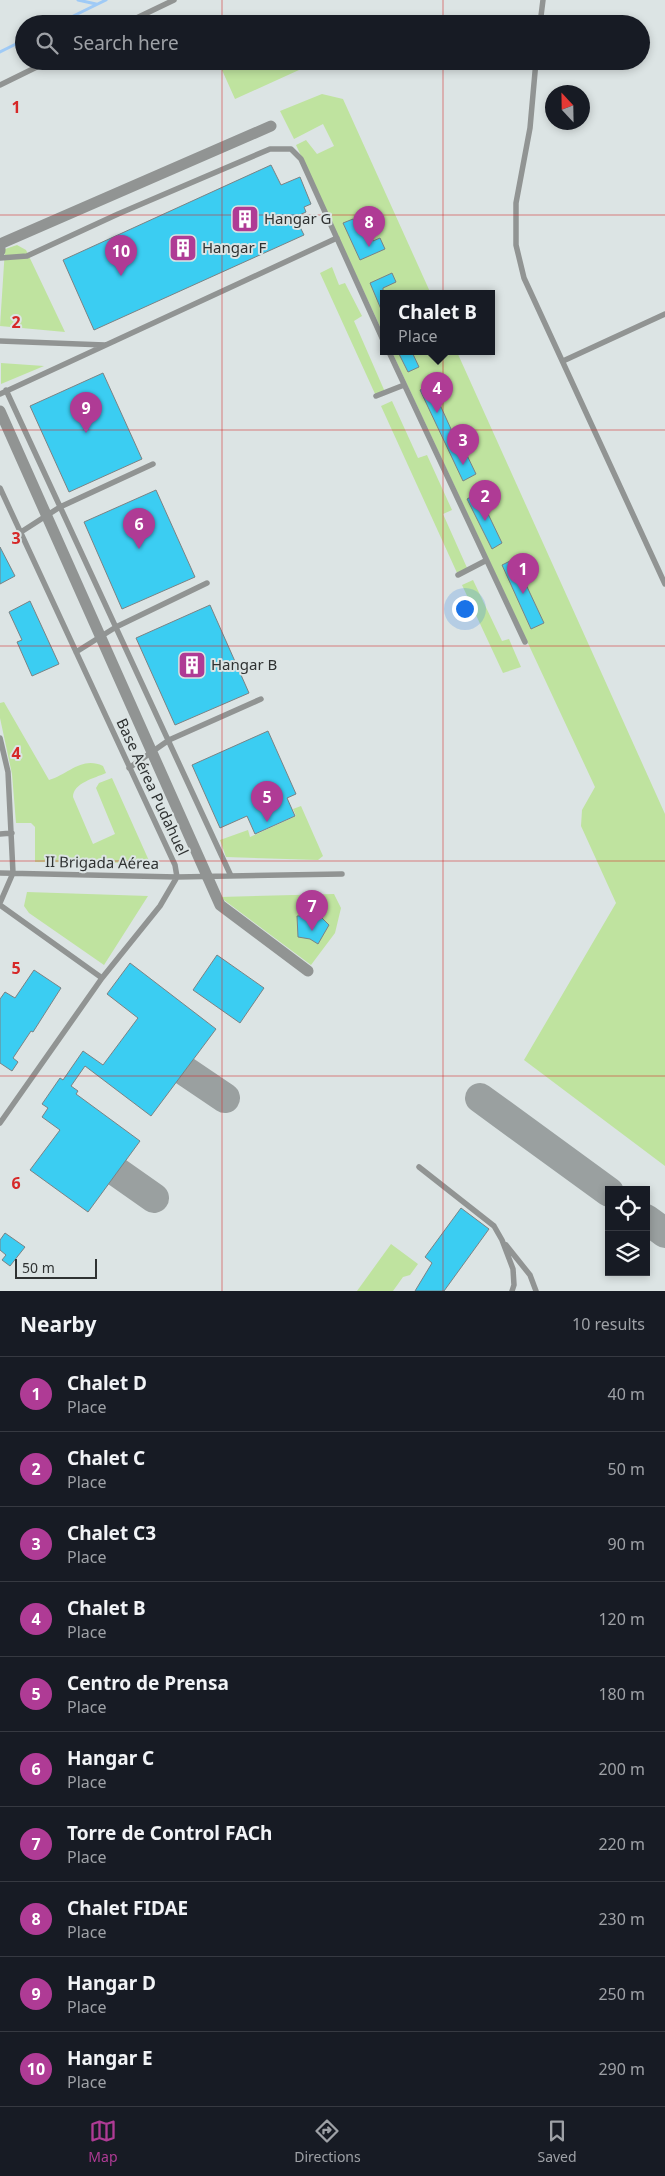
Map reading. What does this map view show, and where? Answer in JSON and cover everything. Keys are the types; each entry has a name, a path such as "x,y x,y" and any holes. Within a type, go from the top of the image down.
{"street":[{"path":"0,252 0,244 271,126"},
{"path":"0,411 220,905 308,971"}],"lane":[{"path":"143,15 174,0"},
{"path":"541,15 543,0"},
{"path":"0,85 30,70"},
{"path":"535,70 530,128 516,203 516,244 524,278 665,584"},
{"path":"0,258 27,256 118,214 270,149 291,149 300,160 380,333"},
{"path":"0,394 336,238"},
{"path":"563,361 665,314"},
{"path":"0,341 108,345"},
{"path":"390,355 485,562 525,642"},
{"path":"376,396 404,385"},
{"path":"6,390 169,740 230,876"},
{"path":"21,532 60,507 153,464"},
{"name":"Base Aérea Pudahuel","path":"0,488 129,768 176,865 177,877 160,906 102,978 0,1123"},
{"path":"458,575 485,562"},
{"path":"76,652 116,626 207,583"},
{"path":"129,768 169,740 261,699"},
{"path":"0,738 8,772 12,833 12,873 0,904 102,978"},
{"path":"0,834 12,833"},
{"name":"II Brigada Aérea","path":"0,873 177,877 342,874"},
{"path":"419,1167 494,1226 502,1240 530,1276 536,1291"},
{"path":"502,1240 513,1269 514,1285 512,1291"}],"green space":[{"path":"222,70 299,70 235,99"},
{"path":"322,94 343,99 429,290 380,290 380,327 296,145 306,140 317,154 334,146 323,124 294,139 280,111"},
{"path":"17,245 26,250 65,332 0,326 5,249"},
{"path":"332,267 339,285 345,283 362,316 354,321 385,392 376,396 320,273"},
{"path":"393,355 458,355 665,814 665,1166 524,1060 616,903 581,826 582,810 595,787"},
{"path":"1,363 44,366 1,384"},
{"path":"392,401 418,458 427,455 452,510 443,514 468,570 458,575 381,406"},
{"path":"473,580 502,641 509,639 521,667 503,673 462,585"},
{"path":"4,702 49,780 82,764 95,763 103,766 106,773 81,785 74,792 73,797 93,844 115,834 96,788 99,783 112,778 150,863 35,862 35,827 31,823 16,823 12,774 0,718 0,703"},
{"path":"301,806 323,856 318,860 226,857 220,840 248,830 250,837 296,816 293,809"},
{"path":"27,892 148,896 104,965 29,913 24,906"},
{"path":"334,894 341,908 335,933 311,965 220,897"},
{"path":"391,1244 418,1264 410,1275 403,1277 393,1291 357,1291"}],"building":[{"path":"271,165 281,185 300,177 311,204 304,207 306,212 295,217 304,235 94,330 63,260"},
{"path":"353,219 355,223 365,219 373,241 380,238 385,249 360,260 343,223"},
{"path":"392,273 396,282 380,290 380,307 370,283"},
{"path":"400,355 413,355 419,367 408,372"},
{"path":"103,373 142,459 69,492 30,406"},
{"path":"431,385 461,451 464,449 476,474 463,481 420,390"},
{"path":"156,490 195,577 122,609 84,522"},
{"path":"478,493 502,543 492,549 467,499"},
{"path":"0,547 15,576 0,584"},
{"path":"514,559 544,623 531,629 502,565"},
{"path":"30,601 59,664 32,676 17,642 22,640 9,612"},
{"name":"Hangar B","path":"210,605 249,693 175,725 136,638"},
{"path":"268,731 296,794 287,798 295,816 255,834 247,816 220,828 192,765"},
{"path":"319,915 329,925 318,944 310,939 298,937 297,916"},
{"path":"217,955 264,988 240,1023 193,990"},
{"path":"130,963 216,1029 151,1116 85,1066 71,1086 78,1091 76,1094 140,1141 88,1212 30,1170 60,1130 42,1117 48,1108 42,1104 60,1078 63,1080 83,1051 103,1065 138,1018 107,994"},
{"path":"34,970 61,988 33,1032 31,1031 13,1058 18,1062 12,1071 0,1063 0,999 5,992 15,998"},
{"path":"461,1208 489,1229 444,1291 415,1291 432,1263 425,1257"},
{"path":"5,1233 25,1247 10,1266 2,1260 6,1255 0,1250 0,1240"}],"waterway":[{"path":"78,0 96,4"},
{"path":"75,15 106,0"},
{"path":"0,52 15,44"}],"taxiway":[{"path":"185,1071 225,1098"},
{"path":"480,1098 605,1189"},
{"path":"117,1172 154,1198"},
{"path":"650,1222 665,1233"}],"place":[{"name":"Hangar G","path":"245,219"},
{"name":"Chalet FIDAE","path":"369,247"},
{"name":"Hangar F","path":"183,248"},
{"name":"Hangar E","path":"121,276"},
{"name":"Chalet B","path":"437,413"},
{"name":"Hangar D","path":"86,433"},
{"name":"Chalet C3","path":"463,465"},
{"name":"Chalet C","path":"485,521"},
{"name":"Hangar C","path":"139,549"},
{"name":"Chalet D","path":"523,594"},
{"name":"Hangar B","path":"192,665"},
{"name":"Centro de Prensa","path":"267,822"},
{"name":"Torre de Control FACh","path":"312,931"}]}
